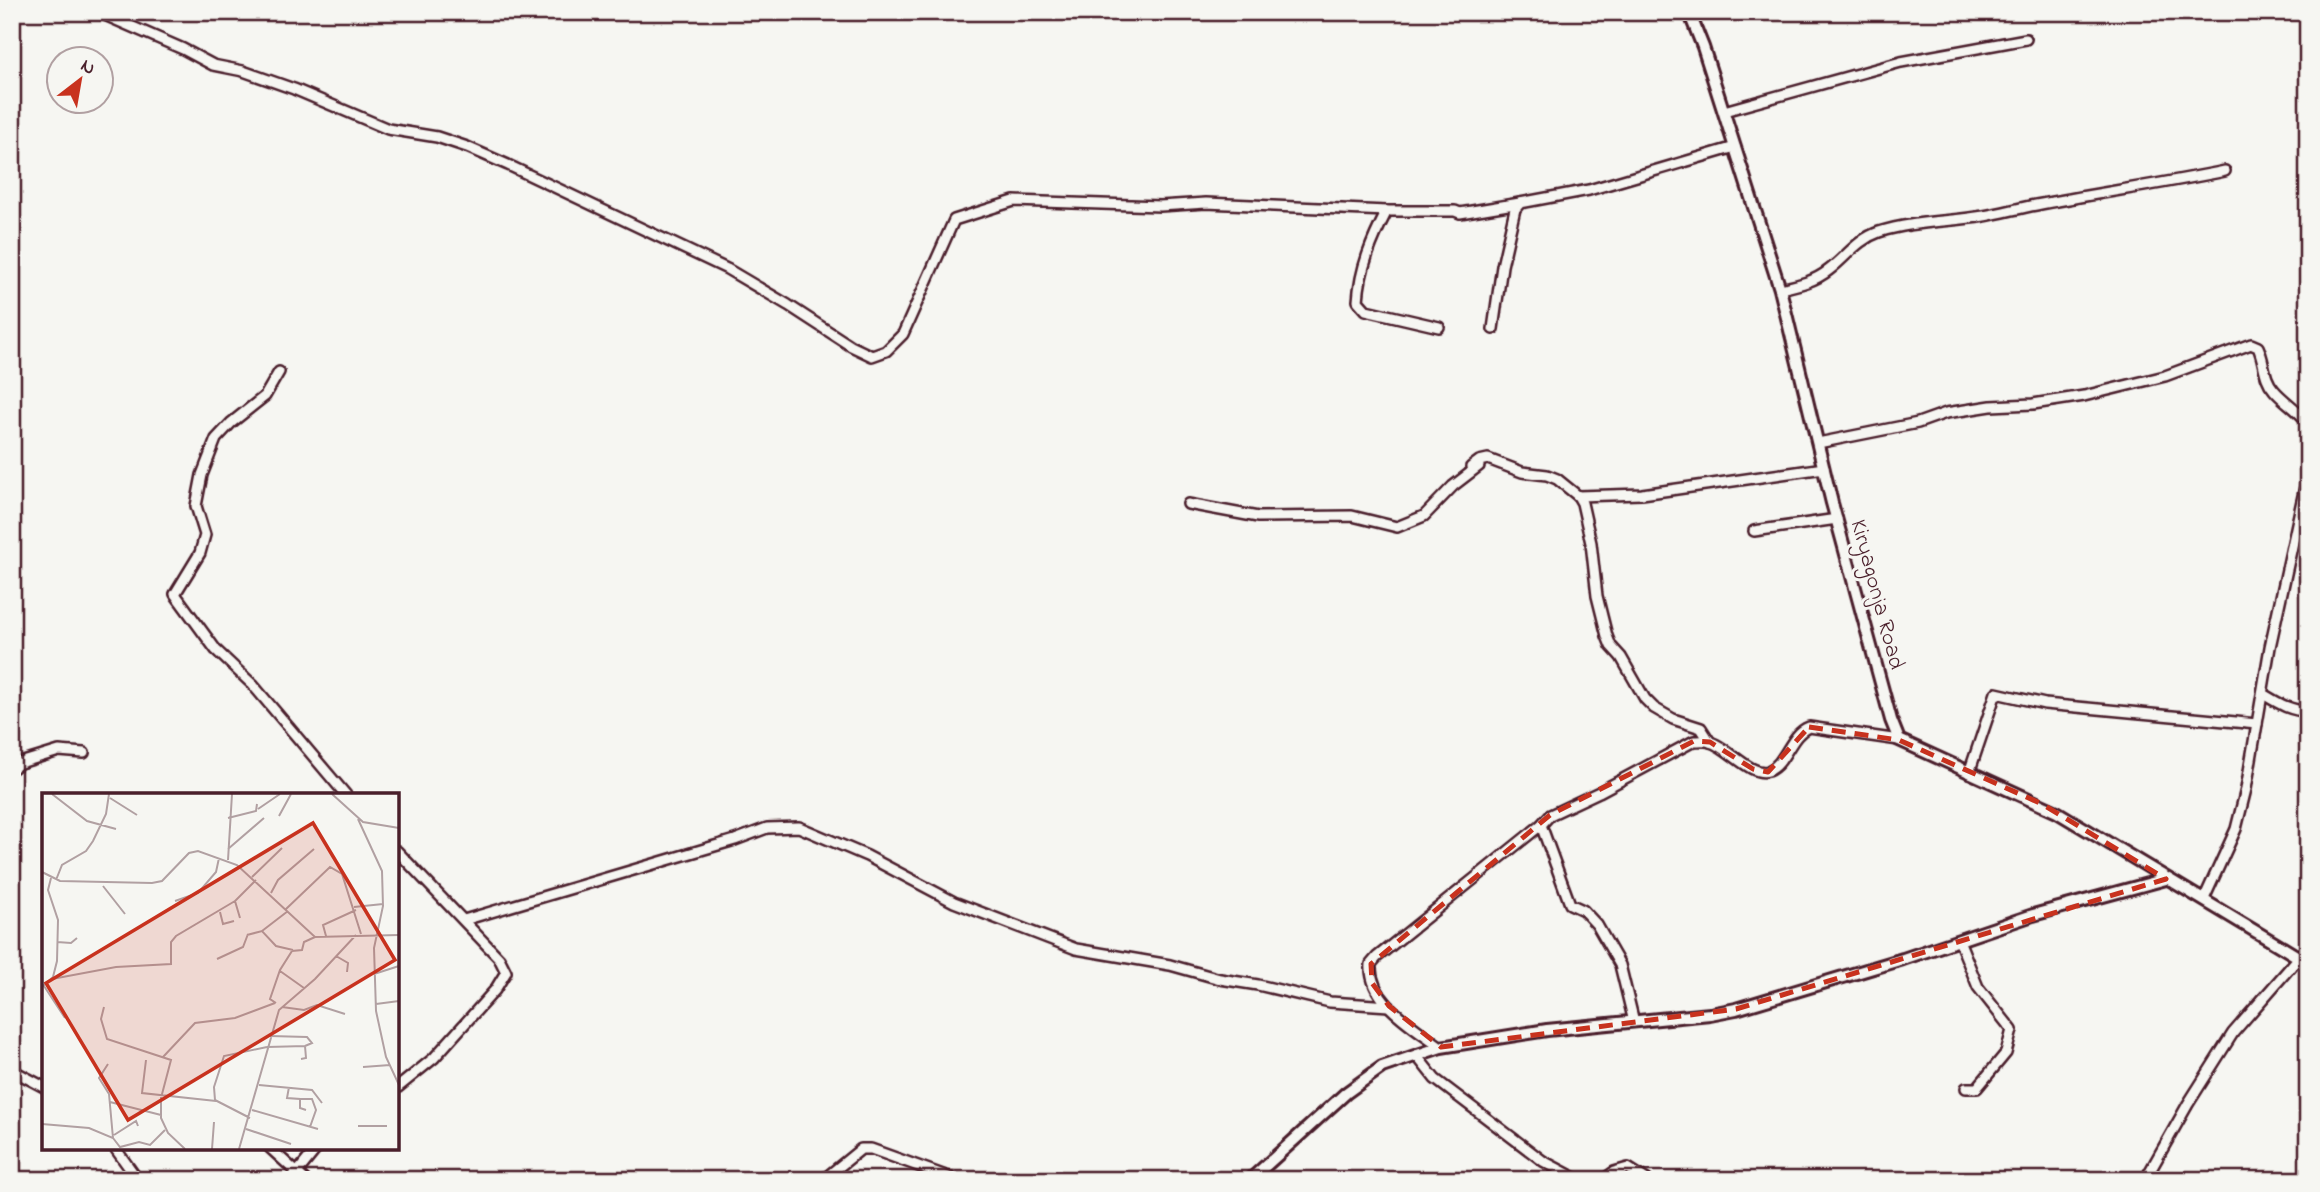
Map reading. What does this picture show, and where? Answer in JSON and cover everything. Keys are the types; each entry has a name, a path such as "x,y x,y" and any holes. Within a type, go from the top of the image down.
{"street":[{"path":"98,12 213,65 243,71 294,89 388,128 437,137 488,156 727,269 872,356 886,351 903,334 954,220 1014,201 1160,206 1206,202 1387,211 1470,212 1589,190 1735,146"},
{"name":"Kiryagonja Road","path":"1689,12 1703,47 1780,289 1837,519 1891,720 1899,740"},
{"path":"1724,111 1901,62 2026,39"},
{"path":"1780,289 1807,283 1829,270 1863,240 1877,232 2000,213 2225,171"},
{"path":"1493,329 1508,241 1515,209 1520,203"},
{"path":"1387,211 1370,246 1359,283 1358,300 1366,310 1439,327"},
{"path":"1818,443 1918,423 1946,413 2084,396 2165,376 2252,344 2258,347 2266,378 2275,391 2308,423"},
{"path":"279,372 265,396 231,423 216,439 202,475 196,506 205,535 200,553 175,594 216,650 253,685 344,793"},
{"path":"1188,504 1258,517 1352,516 1396,527 1424,516 1453,486 1488,458"},
{"path":"1471,467 1488,458 1522,472 1557,479 1578,496 1591,543 1598,596 1611,646 1621,657 1645,699 1654,708 1673,719 1701,728 1707,733 1710,742"},
{"path":"1578,496 1642,494 1824,468"},
{"path":"2204,899 2236,829 2270,647 2308,472"},
{"path":"1754,531 1837,519"},
{"path":"1969,773 1996,693 2045,705 2257,724"},
{"path":"2263,694 2284,707 2295,711 2308,711"},
{"path":"1441,1047 1389,1006 1372,983 1371,964 1377,957 1550,816 1694,741 1710,742 1753,769 1769,771 1801,732 1809,727 1899,740 2049,808 2303,960"},
{"path":"12,769 20,763 59,751 84,753"},
{"path":"1541,825 1570,904 1583,910 1597,925 1620,965 1634,1022"},
{"path":"464,920 735,840 767,828 799,827 867,856 954,902 1076,948 1170,965 1329,1002 1389,1006"},
{"path":"399,853 499,958 506,972 495,990 434,1058 399,1086"},
{"path":"1250,1180 1346,1093 1382,1067 1416,1055 1441,1047 1547,1030 1736,1009 2033,915 2166,879"},
{"path":"1959,940 1978,987 2012,1030 2006,1053 1978,1088 1966,1088"},
{"path":"2145,1180 2188,1104 2233,1033 2303,960 2308,947"},
{"path":"1416,1055 1435,1079 1543,1161 1579,1180"},
{"path":"12,1070 42,1086"},
{"path":"823,1180 861,1149 871,1149 957,1180"},
{"path":"116,1150 138,1180"},
{"path":"272,1150 293,1176 306,1180"},
{"path":"293,1176 315,1150"},
{"path":"1603,1180 1614,1172 1628,1168 1647,1180"}],"highlighted area":[{"path":"1809,727 1899,740 2042,804 2166,879 1736,1009 1441,1047 1389,1006 1372,983 1371,964 1550,815 1694,741 1710,742 1753,769 1768,772"}]}
